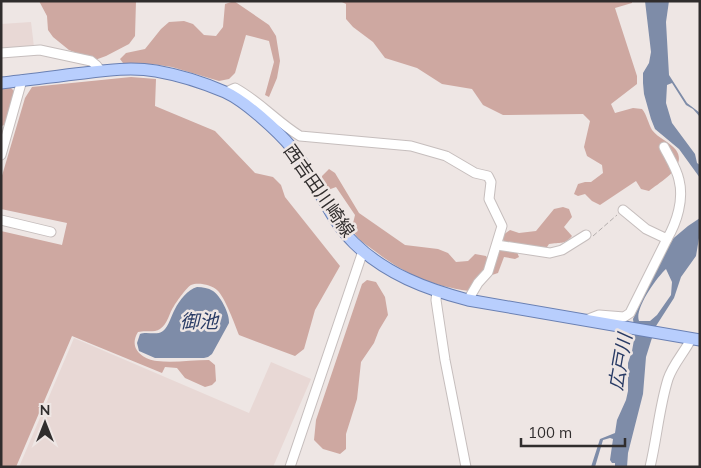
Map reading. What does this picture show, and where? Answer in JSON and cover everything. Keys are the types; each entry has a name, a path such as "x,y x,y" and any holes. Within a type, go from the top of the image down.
{"main road":[{"name":"西吉田川崎線","path":"1,83 133,69 156,71 226,92 242,102 292,148 336,219 353,241 363,251 396,275 437,292 468,300 690,339"}],"street":[{"path":"1,53 44,50 90,62 101,71"},
{"path":"1,155 22,80"},
{"path":"226,92 235,88 252,97 287,128 300,136 411,146 446,156 475,173 488,176 492,182 489,199 502,226 488,272 478,283 468,300"},
{"path":"584,320 599,315 624,317 630,313 668,239 677,214 680,186 678,177 664,147"},
{"path":"623,210 646,228 668,239"},
{"path":"1,220 51,232"},
{"path":"497,245 550,253 562,250 586,235"},
{"path":"290,467 363,251"},
{"path":"437,292 436,300 445,360 466,467"},
{"path":"650,467 662,402 669,378 690,339"}],"path":[{"path":"586,235 590,237 597,234 623,210"}],"shaded area":[{"path":"39,1 136,1 135,36 129,44 95,60 69,50 53,37 48,30 47,16"},
{"path":"234,1 269,25 276,36 280,61 277,78 269,97 265,95 274,62 269,41 246,35 235,73 229,79 219,81 172,67 152,64 126,64 120,59 126,53 145,49 169,22 184,21 193,24 204,35 216,36 223,27 225,4"},
{"path":"340,1 632,1 632,3 615,8 637,76 637,84 611,104 615,113 633,108 642,109 652,130 676,150 679,156 676,168 666,179 649,191 641,189 636,181 600,205 592,201 585,194 578,196 574,194 578,184 591,182 603,173 602,165 587,156 584,147 590,121 583,114 503,115 483,105 472,89 442,84 417,68 385,58 373,42 353,27 346,19 346,4"},
{"path":"31,22 34,47 1,50 1,24"},
{"path":"131,77 156,79 155,106 215,131 255,173 273,177 281,185 285,197 340,266 315,310 304,349 295,356 239,335 230,311 220,294 215,288 205,284 194,284 187,288 160,329 138,332 135,338 136,348 138,352 151,360 176,362 209,360 215,365 216,381 212,385 205,387 185,378 177,368 165,367 162,373 72,336 16,467 1,467 1,231 62,245 67,223 1,209 1,179 25,98 32,87"},
{"path":"10,87 14,91 5,125 1,126 1,88"},
{"path":"329,169 335,173 359,213 405,245 438,249 448,253 456,262 468,261 475,254 486,256 489,261 486,270 469,291 429,282 395,265 356,236 353,230 355,215 336,187 328,190 322,182 322,176"},
{"path":"563,207 569,209 572,217 564,227 572,236 567,241 549,244 547,247 540,249 506,243 503,240 503,235 510,230 519,233 536,231 554,209"},
{"path":"502,248 517,252 519,257 515,259 504,257 498,273 492,275 490,272 497,251"},
{"path":"367,280 376,282 385,297 388,315 374,343 361,362 357,399 346,434 346,449 340,454 323,449 314,440 316,420 362,284"},
{"path":"74,338 249,413 271,362 311,379 273,467 19,467"}],"water":[{"path":"645,1 669,1 666,22 669,75 687,103 700,113 700,117 693,109 686,105 672,83 667,85 666,103 672,123 695,154 697,163 700,165 700,178 679,149 655,129 651,119 643,83 643,73 649,63 651,52"},
{"path":"700,218 696,256 681,277 674,298 656,326 651,341 646,357 643,394 628,453 627,467 615,467 615,463 612,463 610,460 613,439 610,438 603,440 595,467 591,467 600,439 615,433 617,420 626,400 628,391 628,363 635,334 633,319 669,242","holes":["666,269 672,282 671,295 657,315 650,321 639,321 638,316 643,301"]},
{"name":"御池","path":"197,287 207,288 216,293 229,319 229,323 212,354 204,358 155,358 139,351 137,343 140,334 163,331 181,299 190,290"}],"water label":[{"name":"広戸川","path":"620,362"}]}
